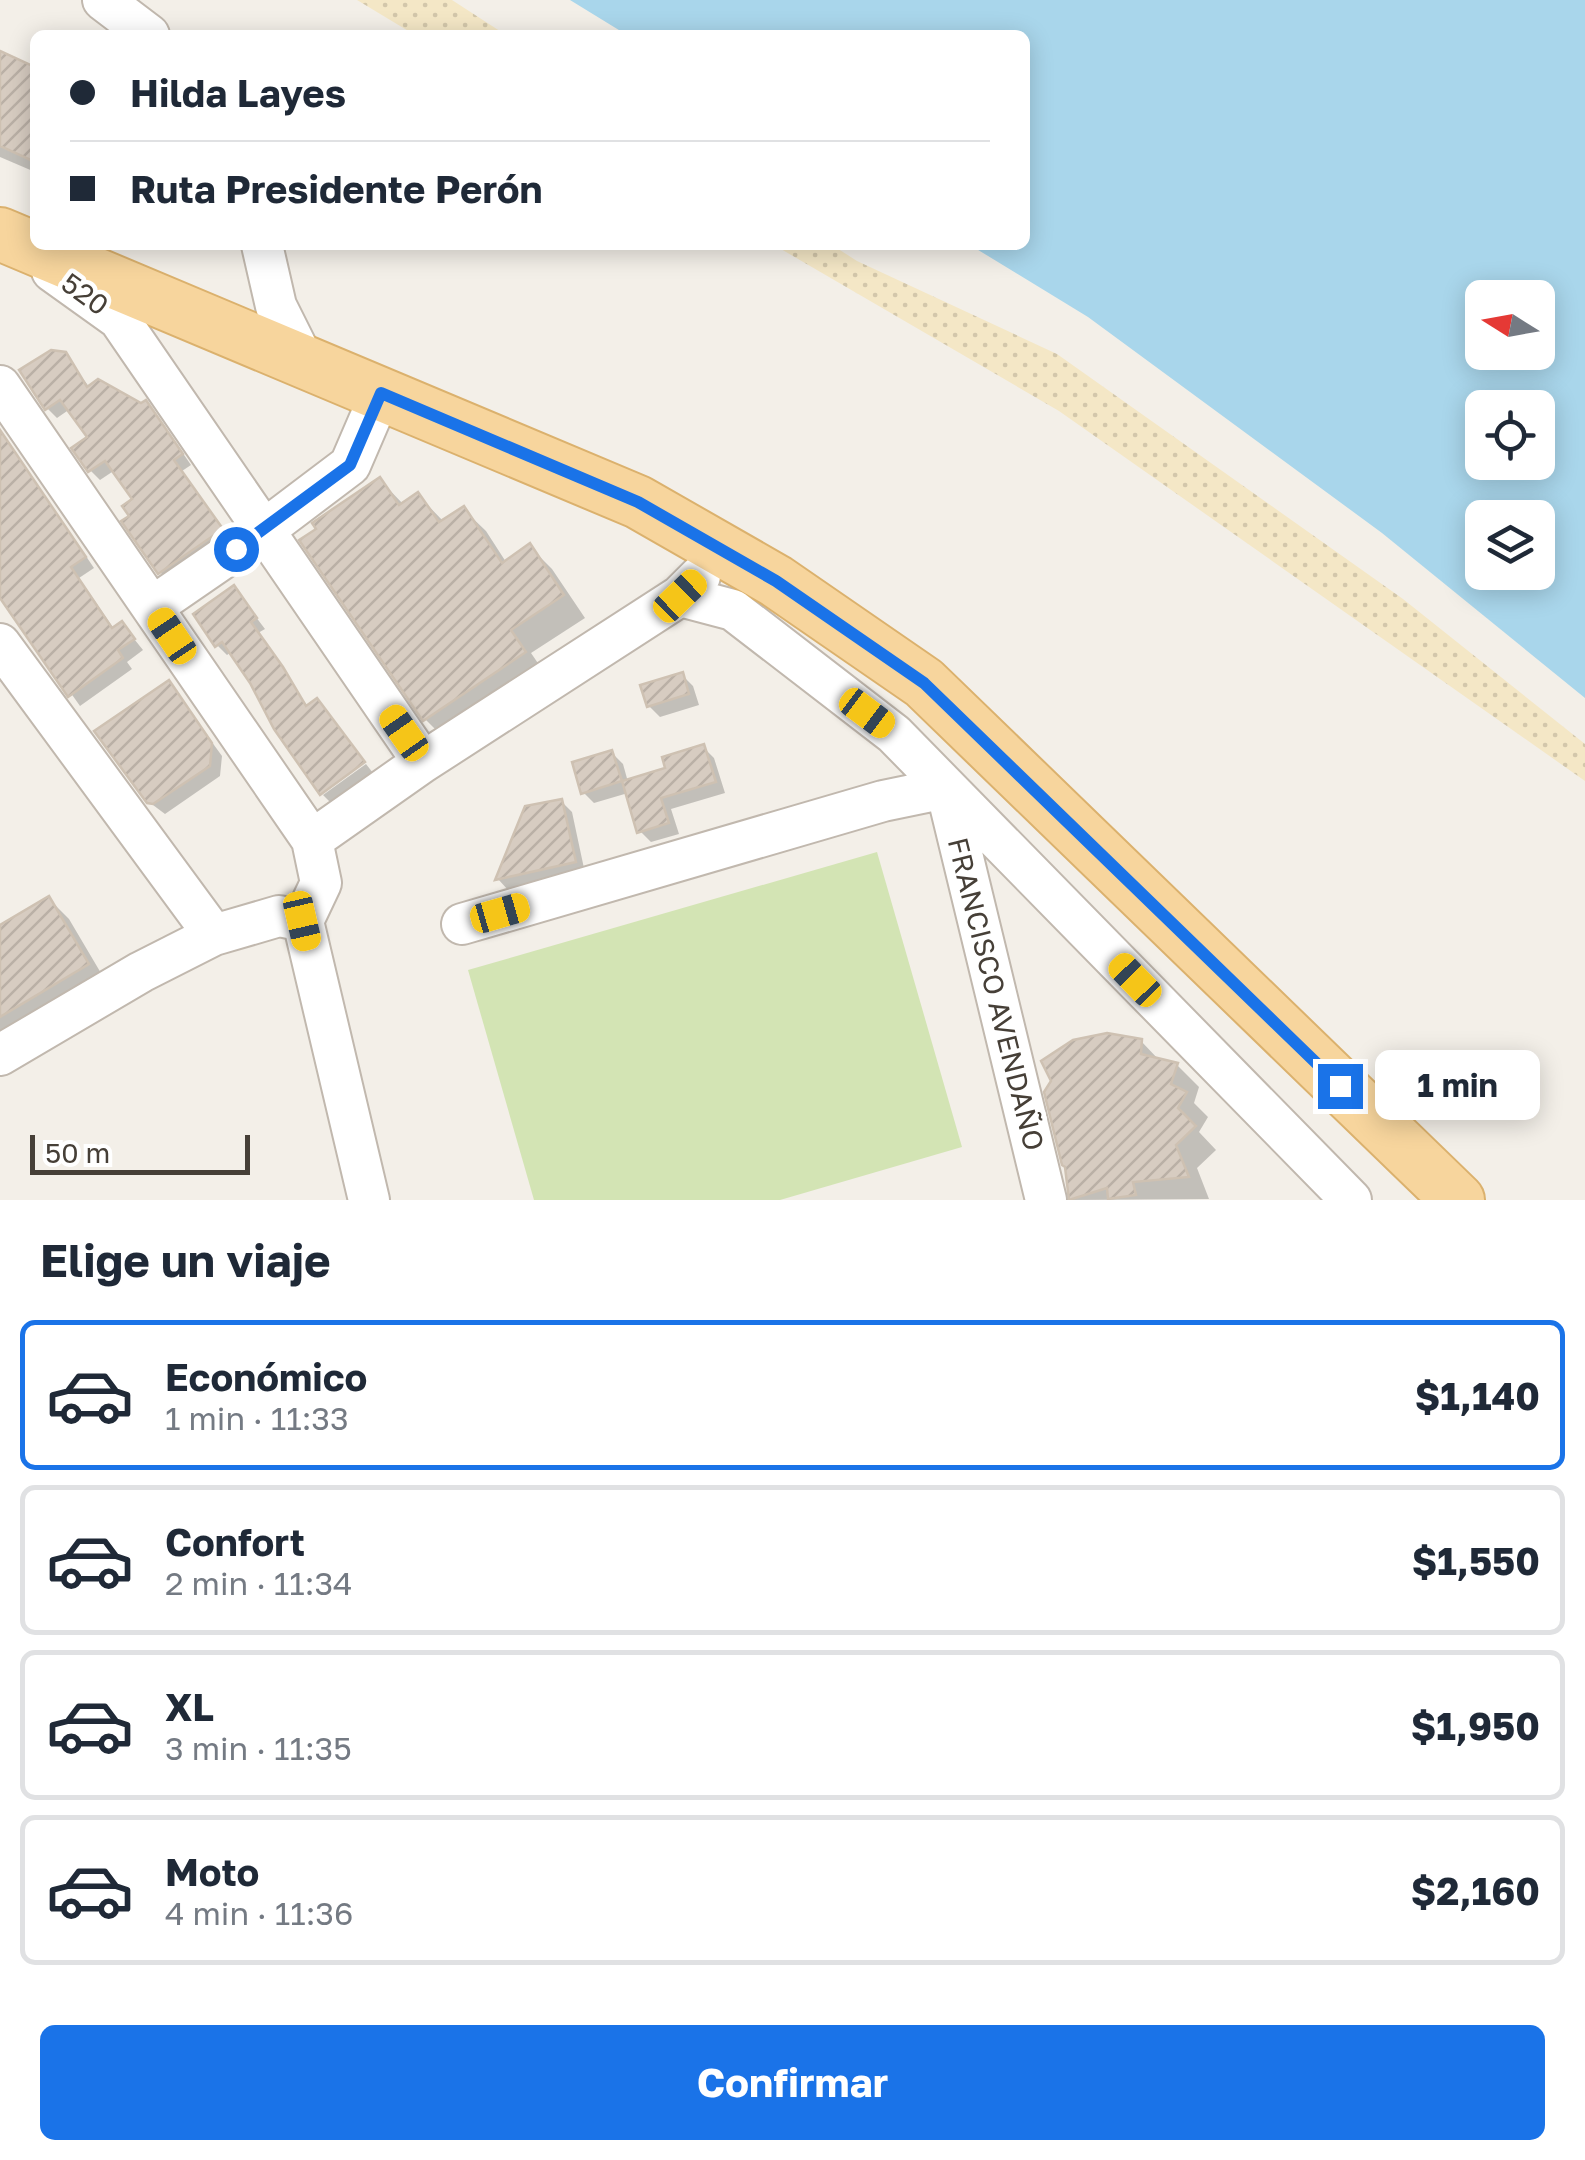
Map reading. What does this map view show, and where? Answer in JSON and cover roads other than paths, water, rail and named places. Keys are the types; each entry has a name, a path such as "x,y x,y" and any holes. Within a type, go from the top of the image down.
{"main road":[{"path":"1,235 30,247"},
{"path":"37,250 638,502 776,581 924,683 1455,1199"}],"street":[{"path":"102,0 142,30"},
{"name":"520","path":"1,235 119,319 423,762"},
{"path":"263,250 276,306 303,360"},
{"path":"0,386 312,840 321,883 302,921 368,1200"},
{"path":"152,607 350,465 381,393"},
{"path":"312,840 423,762 680,596 725,552"},
{"path":"680,596 734,610 894,734 1352,1200"},
{"path":"0,644 214,935"},
{"path":"462,924 883,802 946,788"},
{"name":"FRANCISCO AVENDAÑO","path":"946,788 1046,1200"},
{"path":"0,1056 141,972 214,935 278,916 302,921"}],"water":[{"path":"570,0 1585,0 1585,698 1382,533 1088,317 978,250 1030,250 1030,30 619,30"}]}
